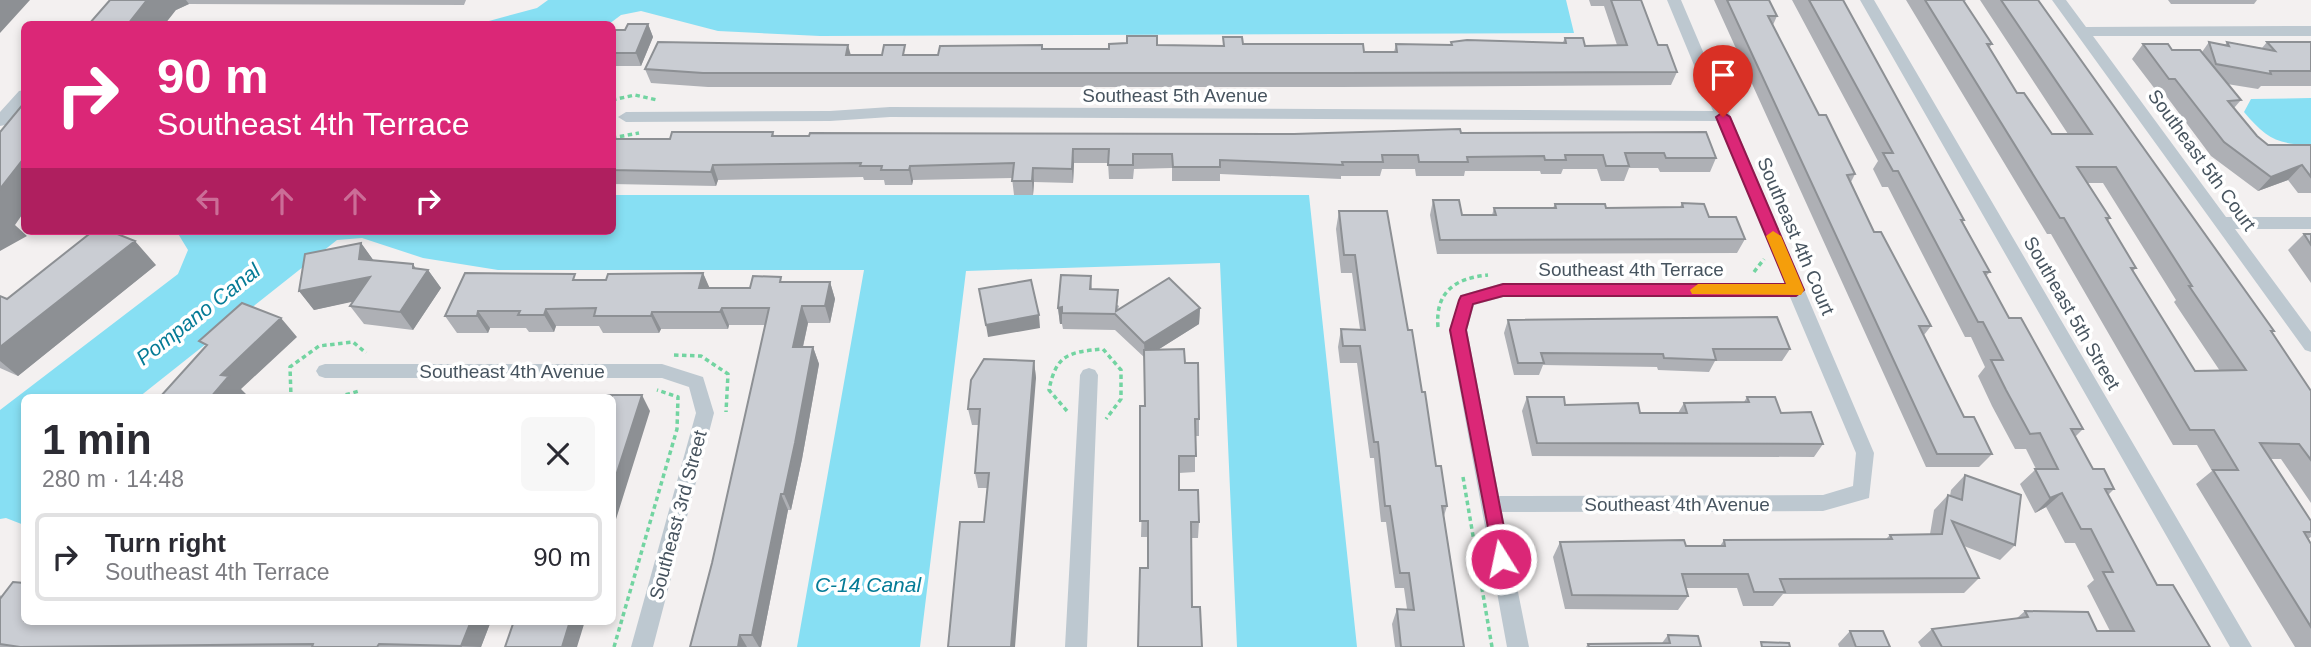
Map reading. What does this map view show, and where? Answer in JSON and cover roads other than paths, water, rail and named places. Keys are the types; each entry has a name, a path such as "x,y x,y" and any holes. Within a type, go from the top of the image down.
{"street":[{"name":"Southeast 4th Court","path":"1674,0 1864,453 1861,492"},
{"name":"Southeast 5th Street","path":"1867,0 2241,647"},
{"name":"Southeast 5th Court","path":"2059,0 2311,345"},
{"path":"2082,32 2311,31"},
{"path":"0,121 21,98"},
{"name":"Southeast 5th Avenue","path":"626,117 830,116 890,112 1723,117"},
{"path":"2222,223 2311,223"},
{"name":"Southeast 4th Terrace","path":"1491,504 1458,330 1467,300 1503,290 1796,290"},
{"name":"Southeast 4th Avenue","path":"325,371 662,371 697,382"},
{"path":"1076,647 1089,375"},
{"name":"Southeast 3rd Street","path":"642,647 705,413 697,382"},
{"name":"Southeast 4th Avenue","path":"1491,504 1823,503 1861,492"},
{"path":"1491,504 1518,647"}],"water":[{"path":"548,0 1566,0 1574,33 820,36 718,31 641,11 621,15 613,21 489,21 537,8"},
{"path":"2311,98 2311,144 2290,143 2273,138 2244,112 2251,99"},
{"name":"C-14 Canal","path":"616,195 1309,195 1357,647 1237,647 1220,263 966,271 920,647 797,647 864,270 498,270 423,258 362,238 337,240 143,394 21,394 21,524 6,518 0,519 0,410 178,274 188,250 179,235 616,235"}],"water label":[{"name":"Pompano Canal","path":"198,314"}]}
